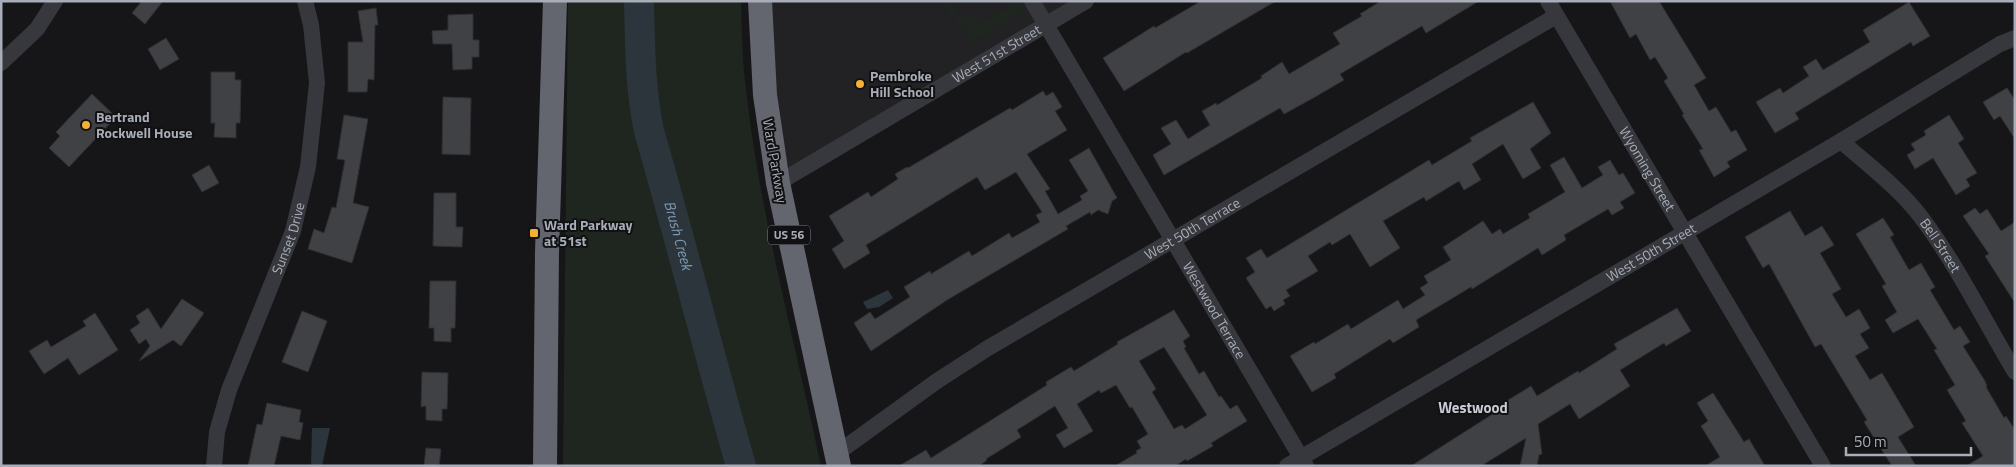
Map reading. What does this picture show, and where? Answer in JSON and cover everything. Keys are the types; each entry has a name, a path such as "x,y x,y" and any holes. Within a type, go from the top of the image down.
{"highway":[{"path":"545,466 547,252 555,1"},
{"name":"Ward Parkway","path":"760,1 765,95 778,183 838,460"}],"street":[{"path":"1,63 37,29 54,1"},
{"name":"Sunset Drive","path":"214,466 217,432 229,390 293,231 308,167 317,83 311,25 305,1"},
{"name":"Westwood Terrace","path":"1032,1 1304,461"},
{"name":"West 51st Street","path":"778,183 1086,1"},
{"name":"Wyoming Street","path":"1548,1 1823,466"},
{"name":"West 50th Terrace","path":"838,460 937,380 1172,240 1556,16"},
{"name":"West 50th Street","path":"1287,466 1304,461 1685,231 1841,141 2000,44 2015,38"},
{"name":"Bell Street","path":"1841,141 1889,183 1920,216 1941,246 2015,372"}],"shaded area":[{"path":"568,1 741,1 745,78 760,184 821,466 563,466"},
{"name":"Pembroke Hill School","path":"762,1 1089,1 789,169 783,155"},
{"path":"941,1 950,1 959,18 971,13 979,25 1014,4 1013,1 1020,1 1024,11 973,41 963,25 957,23 953,15 950,16"},
{"path":"888,290 893,298 879,307 867,309 863,302"},
{"path":"312,428 330,428 322,466 311,466"}],"building":[{"path":"142,1 163,1 145,24 132,13"},
{"path":"1201,1 1276,1 1186,52 1124,91 1103,58 1154,26 1155,28"},
{"path":"1381,1 1479,1 1426,33 1422,26 1340,74 1344,80 1315,97 1284,114 1280,108 1164,175 1153,155 1171,144 1161,128 1176,120 1188,139 1210,125 1202,111 1216,103 1217,105 1262,78 1261,76 1282,62 1289,74 1340,44 1333,33 1362,16 1360,14"},
{"path":"1610,1 1659,1 1706,78 1694,85 1709,111 1716,107 1731,132 1736,130 1747,150 1727,162 1730,167 1714,177 1699,150 1703,149 1664,81 1668,78 1655,57 1650,60 1636,34 1630,38"},
{"path":"1909,2 1930,36 1913,46 1911,42 1795,113 1799,119 1775,133 1756,102 1780,88 1783,93 1809,76 1803,67 1816,59 1823,70 1870,42 1863,30"},
{"path":"376,8 378,25 375,25 374,80 368,79 367,92 348,92 348,42 363,42 358,11"},
{"path":"473,14 473,40 479,40 479,57 472,57 472,69 453,70 452,44 433,44 432,31 448,30 448,15"},
{"path":"166,38 179,59 160,70 148,49"},
{"path":"211,72 235,72 235,80 241,80 240,123 236,123 236,138 214,137 215,123 211,123"},
{"path":"2007,88 2015,100 2015,139 2000,116 1994,120 1983,102"},
{"path":"1043,91 1046,96 1053,92 1062,107 1055,111 1067,130 1027,154 1050,189 1045,191 1058,214 1082,200 1080,196 1088,191 1069,160 1089,148 1117,198 1112,201 1108,214 1098,210 1091,215 1090,212 1066,226 1068,229 947,300 871,351 854,323 870,312 875,319 910,297 904,287 930,271 931,274 969,251 972,256 1009,233 1012,238 1040,222 1036,215 1042,212 1016,172 985,190 977,177 866,245 870,253 844,269 832,249 844,241 829,216 868,192 871,197 898,179 895,174"},
{"name":"Bertrand Rockwell House","path":"92,94 116,117 69,167 49,148 60,136 56,132"},
{"path":"443,97 471,98 470,155 442,154"},
{"path":"1533,102 1551,133 1530,149 1541,168 1523,179 1503,144 1472,164 1481,180 1464,190 1459,181 1426,201 1424,197 1383,221 1400,248 1370,267 1350,234 1332,245 1330,242 1308,256 1318,271 1286,290 1290,296 1283,300 1285,304 1274,311 1271,306 1266,309 1246,278 1255,272 1246,258 1261,249 1267,258 1429,160 1432,165 1472,141 1470,138"},
{"path":"344,115 368,119 353,203 369,207 352,263 308,249 314,229 324,233 332,207 336,208 345,160 337,159"},
{"path":"1949,115 1964,139 1958,143 1977,173 1966,179 1970,186 1956,195 1933,158 1915,169 1907,155 1915,150 1911,144 1926,135 1924,131"},
{"path":"1564,157 1582,188 1603,175 1598,167 1610,160 1619,175 1623,173 1635,193 1620,202 1624,208 1612,215 1608,209 1564,235 1566,240 1542,255 1538,248 1472,289 1471,287 1416,320 1419,327 1393,343 1390,339 1334,374 1336,378 1312,392 1290,356 1314,342 1315,344 1348,324 1351,329 1398,300 1403,309 1425,295 1420,288 1428,283 1424,276 1451,260 1443,247 1483,221 1492,234 1500,229 1503,234 1530,218 1528,214 1565,192 1550,165"},
{"path":"209,165 219,183 202,192 192,175"},
{"path":"434,193 456,193 456,227 463,227 462,247 433,246"},
{"path":"1975,208 1980,214 1987,209 2001,231 2015,222 2015,303 1985,256 1989,254 1963,216"},
{"path":"1790,211 1805,236 1822,226 1834,245 1820,253 1841,289 1832,294 1846,317 1859,309 1870,328 1860,334 1869,348 1855,356 1870,380 1882,373 1914,427 1898,437 1916,466 1892,466 1864,422 1867,420 1821,344 1815,347 1769,264 1763,268 1745,237"},
{"path":"1883,218 1894,235 1890,237 1909,270 1921,263 1935,287 1930,290 1954,330 1960,326 1970,342 1963,346 1985,381 1986,387 2004,418 2006,416 2015,430 2015,466 1966,466 1983,456 1962,423 1966,421 1947,390 1955,385 1934,350 1937,349 1918,319 1893,333 1885,320 1897,312 1882,286 1886,284 1856,234"},
{"path":"430,281 456,281 455,328 451,328 451,342 434,341 434,328 429,328"},
{"path":"182,299 204,313 181,346 173,340 139,361 150,346 146,339 139,344 130,330 140,323 136,316 148,308 161,329"},
{"path":"1677,308 1691,331 1666,346 1664,343 1620,370 1630,386 1579,419 1570,404 1538,424 1542,454 1539,455 1537,466 1520,466 1526,438 1481,466 1411,466 1507,405 1505,402 1531,386 1537,396 1617,349 1614,344"},
{"path":"1174,310 1190,336 1183,341 1186,347 1184,348 1199,374 1204,371 1219,397 1221,396 1230,409 1237,405 1247,421 1211,443 1213,446 1175,466 1115,466 1137,453 1136,451 1141,448 1137,441 1148,434 1116,385 1101,393 1099,390 1077,404 1093,431 1064,448 1056,435 1068,428 1055,406 1017,430 1021,437 986,459 979,466 899,466 926,450 931,458 1047,385 1046,382 1071,367 1074,371 1118,344 1117,342","holes":["1164,347 1207,415 1185,429 1182,425 1174,429 1152,392 1156,389 1139,361"]},
{"path":"302,311 327,321 308,372 282,362"},
{"path":"95,313 118,350 79,375 68,358 44,374 29,351 47,340 51,347 86,326 83,321"},
{"path":"422,372 448,373 447,409 442,409 442,421 426,420 426,406 421,407"},
{"path":"1713,393 1744,442 1749,439 1765,466 1705,466 1720,457 1701,426 1708,421 1697,403"},
{"path":"267,403 301,410 299,422 303,423 300,440 281,436 274,466 248,466 257,424 262,425"},
{"path":"426,448 441,449 439,466 424,466"}],"waterway":[{"name":"Brush Creek","path":"639,1 642,82 649,131 741,466"}],"place":[{"name":"Pembroke Hill School","path":"860,84"},
{"name":"Bertrand Rockwell House","path":"86,125"},
{"name":"Ward Parkway at 51st","path":"534,233"}],"district":[{"name":"Westwood","path":"1473,408"}]}
